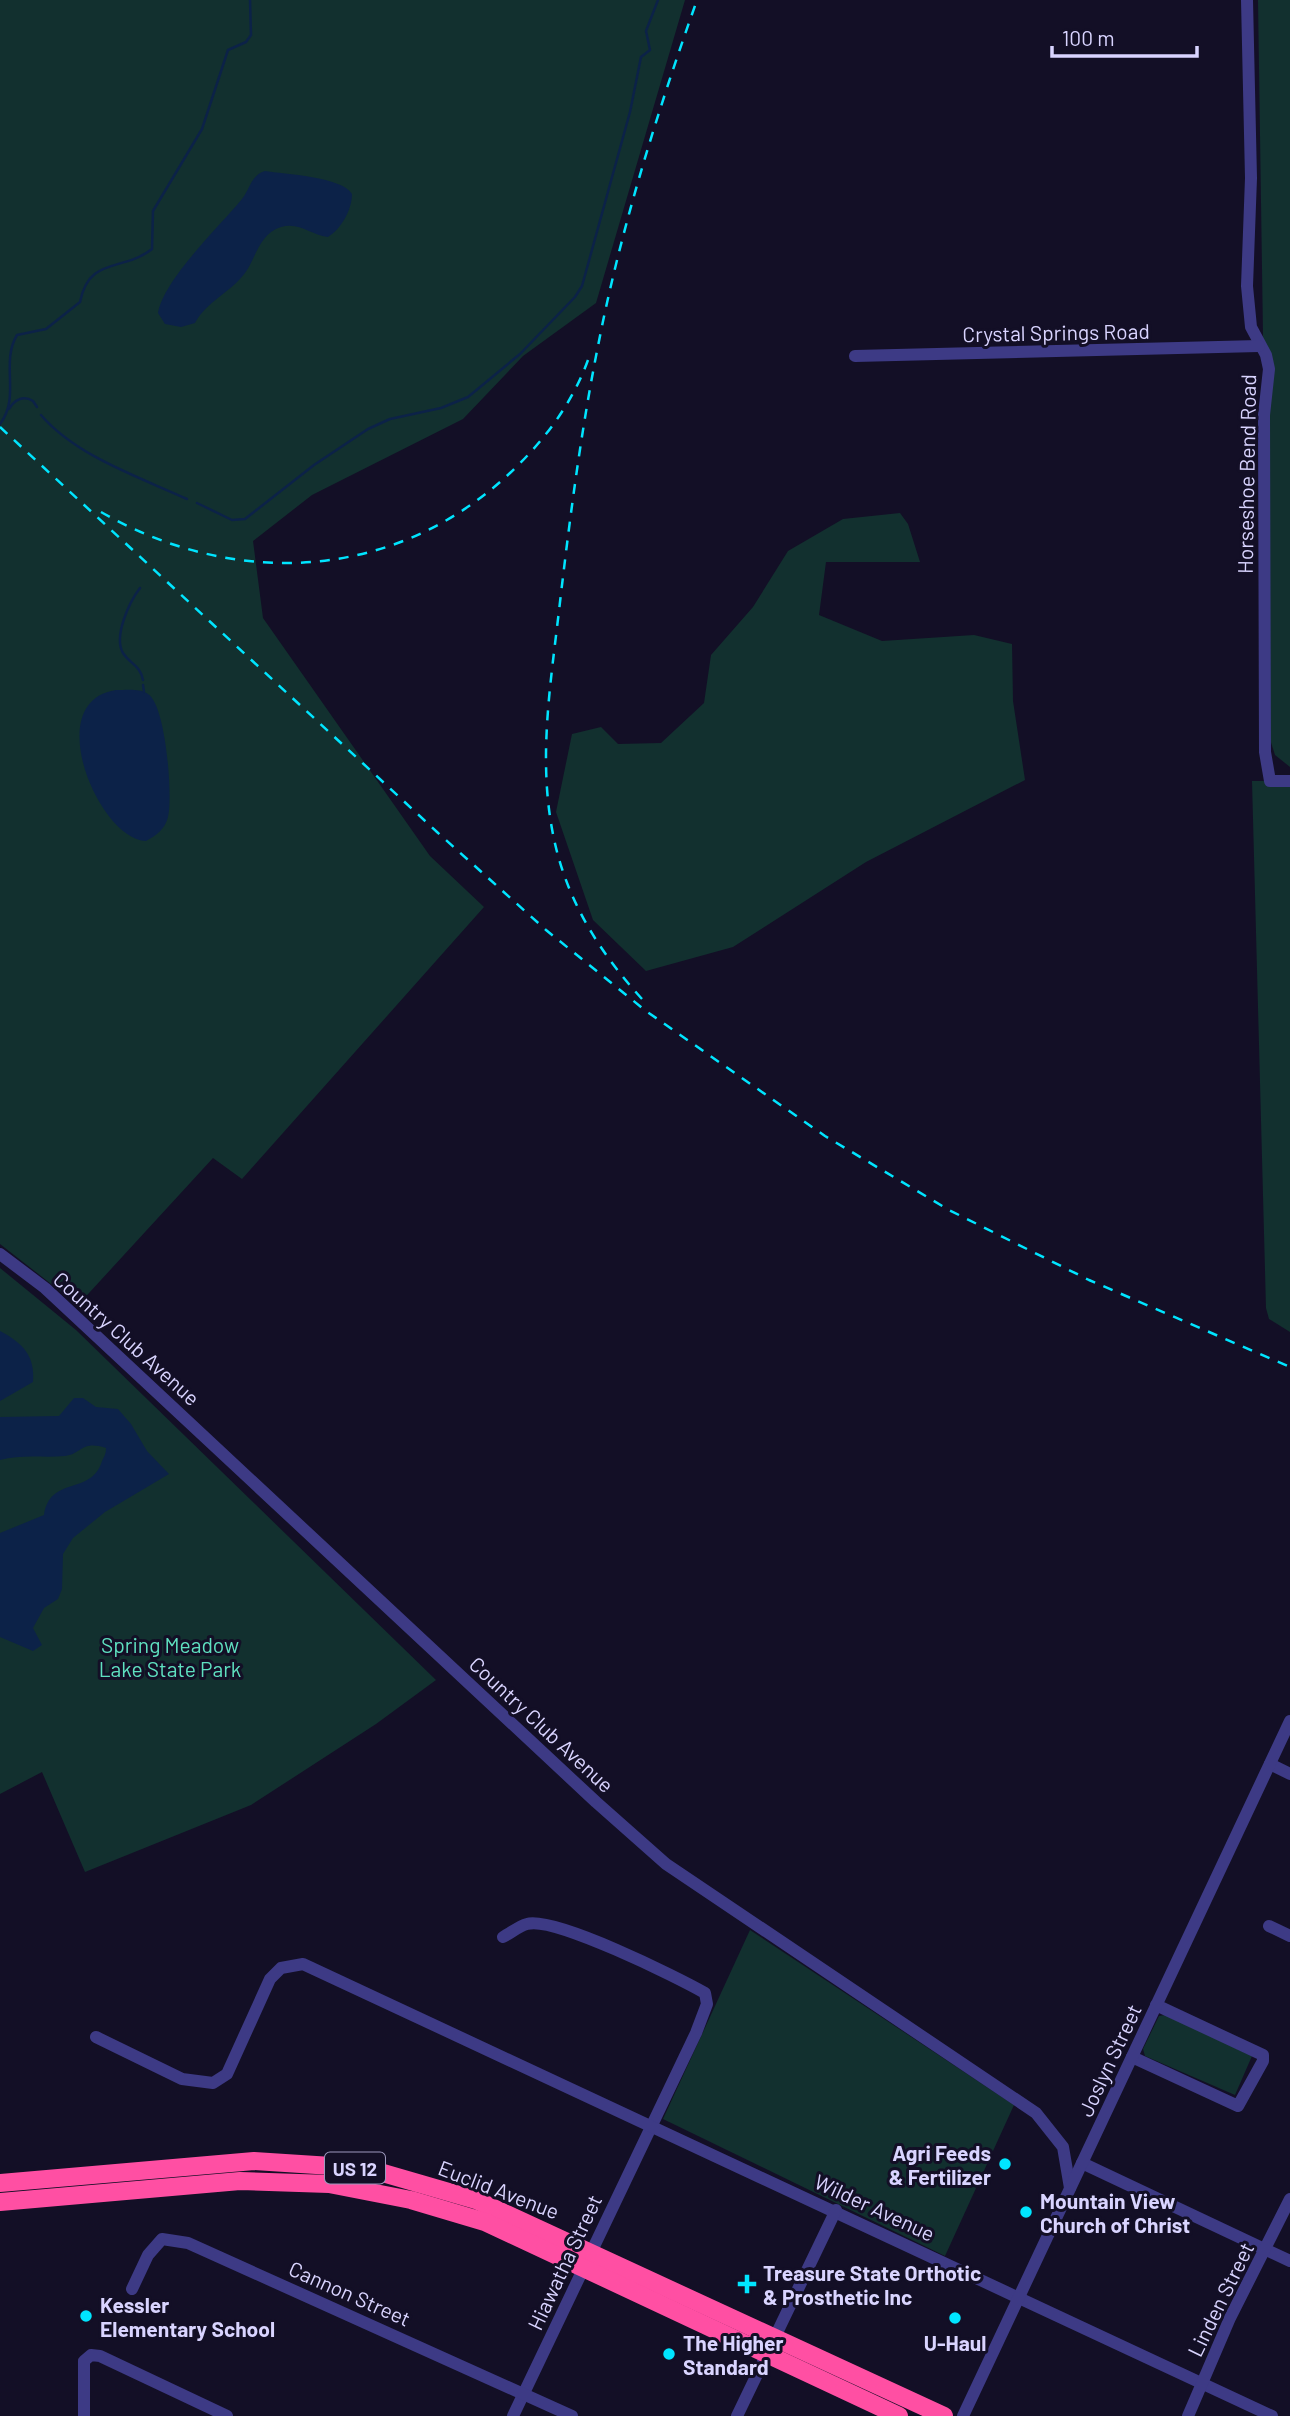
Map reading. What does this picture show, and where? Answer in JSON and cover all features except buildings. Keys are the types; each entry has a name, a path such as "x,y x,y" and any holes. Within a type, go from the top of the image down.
{"highway":[{"name":"Euclid Avenue","path":"0,2183 254,2161 307,2163 383,2173 476,2200 767,2353 899,2416"},
{"path":"188,2166 190,2185"},
{"name":"Euclid Avenue","path":"0,2202 190,2185 291,2181 367,2190 462,2214 587,2259 775,2337 944,2416"}],"street":[{"name":"Horseshoe Bend Road","path":"1247,0 1251,178 1247,286 1251,327 1266,355 1269,369 1264,415 1265,742 1270,782 1290,781"},
{"name":"Crystal Springs Road","path":"855,356 1259,346"},
{"name":"Country Club Avenue","path":"0,1254 45,1288 666,1864 1036,2113 1063,2147 1070,2188"},
{"name":"Joslyn Street","path":"963,2416 1290,1721"},
{"path":"1270,1764 1290,1774"},
{"path":"503,1937 529,1923 554,1928 609,1946 705,1993 696,2033 650,2125"},
{"path":"1269,1926 1290,1936"},
{"name":"Wilder Avenue","path":"96,2037 182,2079 213,2083 227,2074 270,1979 281,1968 303,1964 836,2210 1272,2416"},
{"path":"1132,2057 1238,2106 1258,2071 1263,2055 1156,2005"},
{"name":"Hiawatha Street","path":"513,2416 650,2125"},
{"path":"1082,2163 1290,2261"},
{"name":"Linden Street","path":"1188,2416 1201,2383 1290,2199"},
{"path":"737,2416 836,2210"},
{"name":"Cannon Street","path":"132,2289 148,2255 162,2239 188,2243 524,2392 572,2416"},
{"path":"83,2416 84,2361 91,2355 100,2356 227,2416"}],"green space":[{"path":"0,0 685,0 596,303 523,356 463,419 312,495 253,541 263,618 430,856 484,907 242,1179 213,1158 78,1305 0,1244"},
{"path":"1258,0 1290,0 1290,767 1275,755 1269,736"},
{"path":"900,513 908,524 920,562 826,562 819,615 882,641 974,635 1012,644 1013,701 1025,780 866,862 733,947 646,971 593,920 556,812 572,734 601,727 618,744 661,743 704,703 711,655 753,607 788,551 843,519"},
{"path":"1252,781 1290,781 1290,1332 1269,1319 1266,1308"},
{"name":"Spring Meadow Lake State Park","path":"0,1268 76,1330 436,1680 376,1724 251,1805 85,1872 42,1772 0,1794"},
{"path":"750,1930 1014,2105 945,2256 663,2119"},
{"path":"1165,2015 1252,2056 1235,2095 1145,2056 1143,2049 1159,2016"}],"water":[{"path":"265,171 326,180 346,188 352,194 345,218 328,237 294,226 274,230 263,241 245,273 200,315 195,323 181,327 165,324 158,313 170,285 242,199 254,179"},
{"path":"116,690 137,690 148,694 154,702 164,732 169,772 168,817 160,831 146,841 128,835 111,819 96,796 85,769 80,742 82,718 94,700"},
{"path":"0,1331 26,1351 32,1365 33,1382 0,1401"},
{"path":"74,1398 83,1398 96,1407 118,1409 131,1424 147,1451 169,1474 105,1512 73,1538 63,1554 62,1589 58,1599 44,1608 33,1628 42,1645 33,1651 0,1637 0,1533 44,1515 54,1495 88,1480 101,1464 106,1448 87,1446 65,1456 0,1460 0,1417 59,1416"}],"waterway":[{"path":"0,424 9,403 10,357 17,335 46,329 80,302 84,287 99,271 130,261 152,249 153,211 202,129 228,50 246,42 251,35 250,0"},
{"path":"197,503 232,520 245,519 314,465 368,429 390,419 441,408 468,397 520,354 575,297 582,286 630,112 641,57 650,50 646,31 658,0"},
{"path":"9,409 13,403 22,399 33,401 37,407"},
{"path":"41,415 55,429 90,454 187,499"},
{"path":"140,588 121,628 120,646 123,653 138,668 143,680"},
{"path":"143,685 144,692"}],"railway":[{"path":"642,999 599,945 567,884 554,839 549,809 546,780 547,721 572,506 586,410 607,302 641,171 697,0"},
{"path":"101,512 152,537 205,554 259,562 313,562 365,553 416,535 465,509 510,473 556,421 574,392 588,360"},
{"path":"0,427 437,832 546,930 646,1011 825,1136 949,1210 1089,1280 1290,1367"}],"place":[{"name":"Agri Feeds & Fertilizer","path":"1005,2164"},
{"name":"Mountain View Church of Christ","path":"1026,2212"},
{"name":"Treasure State Orthotic & Prosthetic Inc","path":"747,2284"},
{"name":"Kessler Elementary School","path":"86,2316"},
{"name":"U-Haul","path":"955,2318"},
{"name":"The Higher Standard","path":"669,2354"}]}
